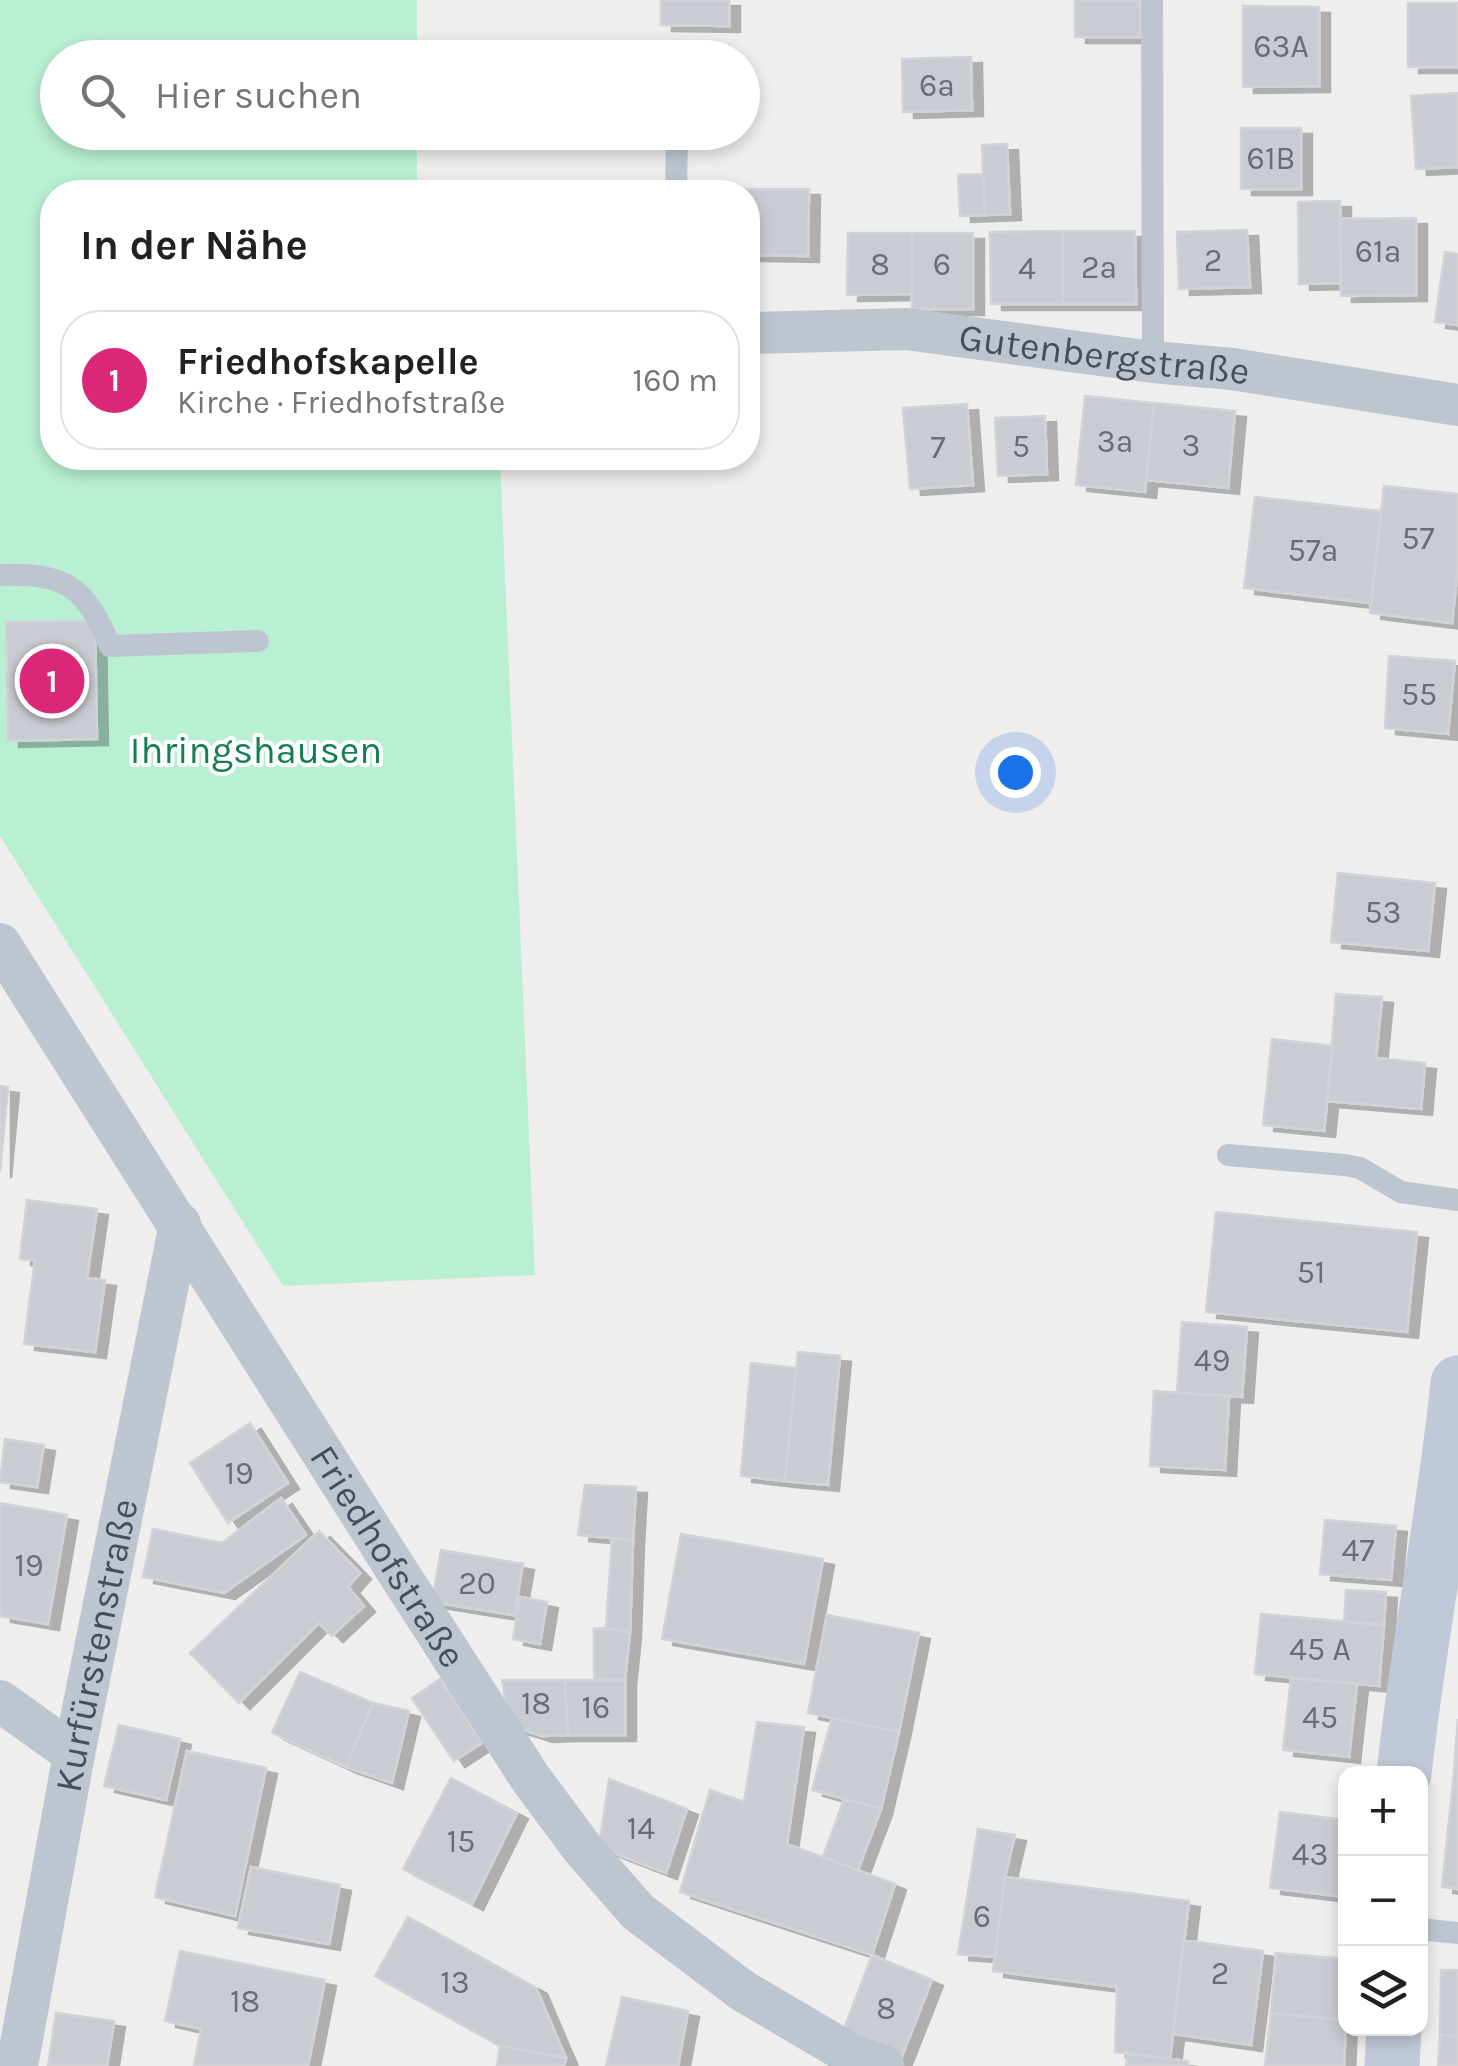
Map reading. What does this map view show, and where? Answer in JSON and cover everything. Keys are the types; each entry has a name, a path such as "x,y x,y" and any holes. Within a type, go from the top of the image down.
{"street":[{"name":"Gutenbergstraße","path":"760,334 906,329 1232,369 1458,405"},
{"name":"Friedhofstraße","path":"0,944 490,1716 583,1849 638,1912 743,1991 850,2054 884,2066"},
{"name":"Kurfürstenstraße","path":"17,2066 74,1754 180,1224"},
{"path":"1405,1766 1428,1599 1444,1516 1458,1383"},
{"path":"0,1701 74,1754"},
{"path":"1392,2066 1394,2036"}],"lane":[{"path":"1152,1 1153,362"},
{"path":"676,180 677,150"},
{"path":"0,575 46,575 68,585 88,602 110,646 258,641"},
{"path":"1228,1154 1360,1168 1401,1192 1458,1200"},
{"path":"1428,1930 1458,1933"}],"green space":[{"name":"Ihringshausen","path":"0,0 417,0 417,40 40,40 40,150 417,150 417,180 40,180 40,470 501,470 535,1275 283,1286 0,836"}],"building":[{"path":"661,0 729,0 729,26 661,25"},
{"path":"1075,0 1140,0 1140,37 1075,37"},
{"path":"1408,3 1458,3 1458,67 1408,67"},
{"path":"1243,6 1319,7 1319,86 1243,87"},
{"path":"971,57 972,110 903,112 902,59"},
{"path":"1458,93 1458,167 1416,169 1411,96"},
{"path":"1241,128 1301,128 1301,189 1241,189"},
{"path":"1007,144 1010,214 985,215 982,145"},
{"path":"983,174 985,215 960,216 958,175"},
{"path":"760,189 809,189 808,256 760,255"},
{"path":"1340,201 1341,283 1299,284 1298,202"},
{"path":"1416,218 1416,295 1341,296 1340,219"},
{"path":"1247,230 1250,287 1179,289 1177,232"},
{"path":"1063,231 1135,231 1136,304 1063,304"},
{"path":"1063,231 1063,304 991,304 990,232"},
{"path":"848,233 912,233 912,294 847,295"},
{"path":"912,233 973,233 973,309 912,309"},
{"path":"1445,252 1458,254 1458,325 1435,322"},
{"path":"1085,396 1154,403 1145,492 1076,485"},
{"path":"1154,403 1235,411 1228,488 1146,480"},
{"path":"967,404 973,485 910,489 903,408"},
{"path":"1045,416 1047,474 998,476 995,418"},
{"path":"1384,486 1458,494 1458,565 1452,623 1370,613"},
{"path":"1255,497 1381,511 1371,603 1244,588"},
{"path":"95,621 97,739 8,741 6,622"},
{"path":"1389,656 1455,661 1448,734 1385,728"},
{"path":"1338,873 1435,883 1428,951 1331,942"},
{"path":"1336,994 1382,997 1376,1058 1425,1063 1421,1109 1327,1101"},
{"path":"1272,1039 1333,1046 1324,1131 1263,1125"},
{"path":"0,1086 8,1087 0,1172"},
{"path":"27,1200 97,1209 87,1278 105,1280 95,1352 24,1344 35,1260 20,1259"},
{"path":"1216,1212 1417,1232 1407,1332 1206,1312"},
{"path":"1182,1322 1247,1327 1242,1397 1177,1393"},
{"path":"798,1352 840,1356 828,1485 785,1481"},
{"path":"751,1363 796,1368 785,1481 741,1476"},
{"path":"1154,1391 1229,1396 1225,1470 1150,1466"},
{"path":"250,1423 288,1483 228,1523 190,1463"},
{"path":"5,1439 44,1445 37,1487 0,1482"},
{"path":"585,1485 636,1487 633,1540 578,1535"},
{"path":"281,1498 306,1535 224,1593 143,1577 153,1529 222,1543"},
{"path":"0,1503 67,1515 48,1624 0,1616"},
{"path":"1325,1520 1396,1526 1391,1580 1320,1574"},
{"path":"319,1531 360,1573 348,1587 364,1606 332,1636 319,1623 239,1703 190,1653"},
{"path":"681,1534 823,1559 804,1664 662,1639"},
{"path":"612,1539 633,1540 630,1632 606,1628"},
{"path":"441,1550 523,1564 514,1615 432,1602"},
{"path":"1346,1590 1386,1592 1384,1625 1344,1622"},
{"path":"520,1597 547,1602 540,1644 513,1639"},
{"path":"1261,1614 1384,1625 1379,1686 1255,1674"},
{"path":"827,1615 919,1633 899,1732 808,1713"},
{"path":"594,1629 630,1632 625,1680 594,1679"},
{"path":"300,1672 373,1703 346,1767 272,1733"},
{"path":"1291,1678 1357,1684 1349,1757 1283,1750"},
{"path":"440,1679 482,1743 454,1761 412,1698"},
{"path":"502,1680 565,1680 568,1735 542,1736 510,1726"},
{"path":"565,1680 625,1680 625,1735 568,1735"},
{"path":"373,1703 409,1711 392,1783 346,1767"},
{"path":"832,1718 899,1732 881,1809 812,1790"},
{"path":"1458,1719 1458,1784 1453,1783"},
{"path":"757,1722 804,1727 787,1844 895,1884 872,1955 680,1892 710,1790 744,1802"},
{"path":"119,1725 180,1739 166,1800 104,1786"},
{"path":"187,1751 266,1768 235,1916 155,1897"},
{"path":"451,1778 517,1813 472,1904 403,1869"},
{"path":"609,1779 687,1809 666,1873 599,1847"},
{"path":"1453,1783 1458,1784 1458,1889 1442,1887"},
{"path":"844,1799 881,1809 858,1870 823,1857"},
{"path":"1280,1812 1338,1819 1338,1896 1270,1888"},
{"path":"978,1829 1015,1835 1005,1877 995,1957 958,1954"},
{"path":"251,1867 340,1885 329,1944 238,1928"},
{"path":"1005,1877 1189,1901 1170,2059 1115,2052 1117,1987 993,1971"},
{"path":"408,1917 536,1988 566,2058 500,2046 375,1976"},
{"path":"1183,1940 1263,1951 1251,2045 1173,2034"},
{"path":"180,1951 325,1980 308,2066 194,2066 201,2029 165,2021"},
{"path":"1276,1953 1338,1958 1338,2019 1271,2013"},
{"path":"872,1955 932,1980 900,2061 841,2037"},
{"path":"1441,1970 1458,1970 1458,2036 1440,2035"},
{"path":"622,1997 688,2011 678,2066 606,2066"},
{"path":"56,2013 114,2021 107,2066 48,2066"},
{"path":"1271,2013 1338,2019 1338,2036 1345,2036 1344,2066 1265,2066"},
{"path":"1440,2035 1458,2036 1458,2066 1438,2066"},
{"path":"500,2046 566,2058 564,2066 497,2066"},
{"path":"1128,2054 1188,2061 1188,2066 1126,2066"}],"place":[{"name":"Friedhofskapelle","path":"52,681"}]}
